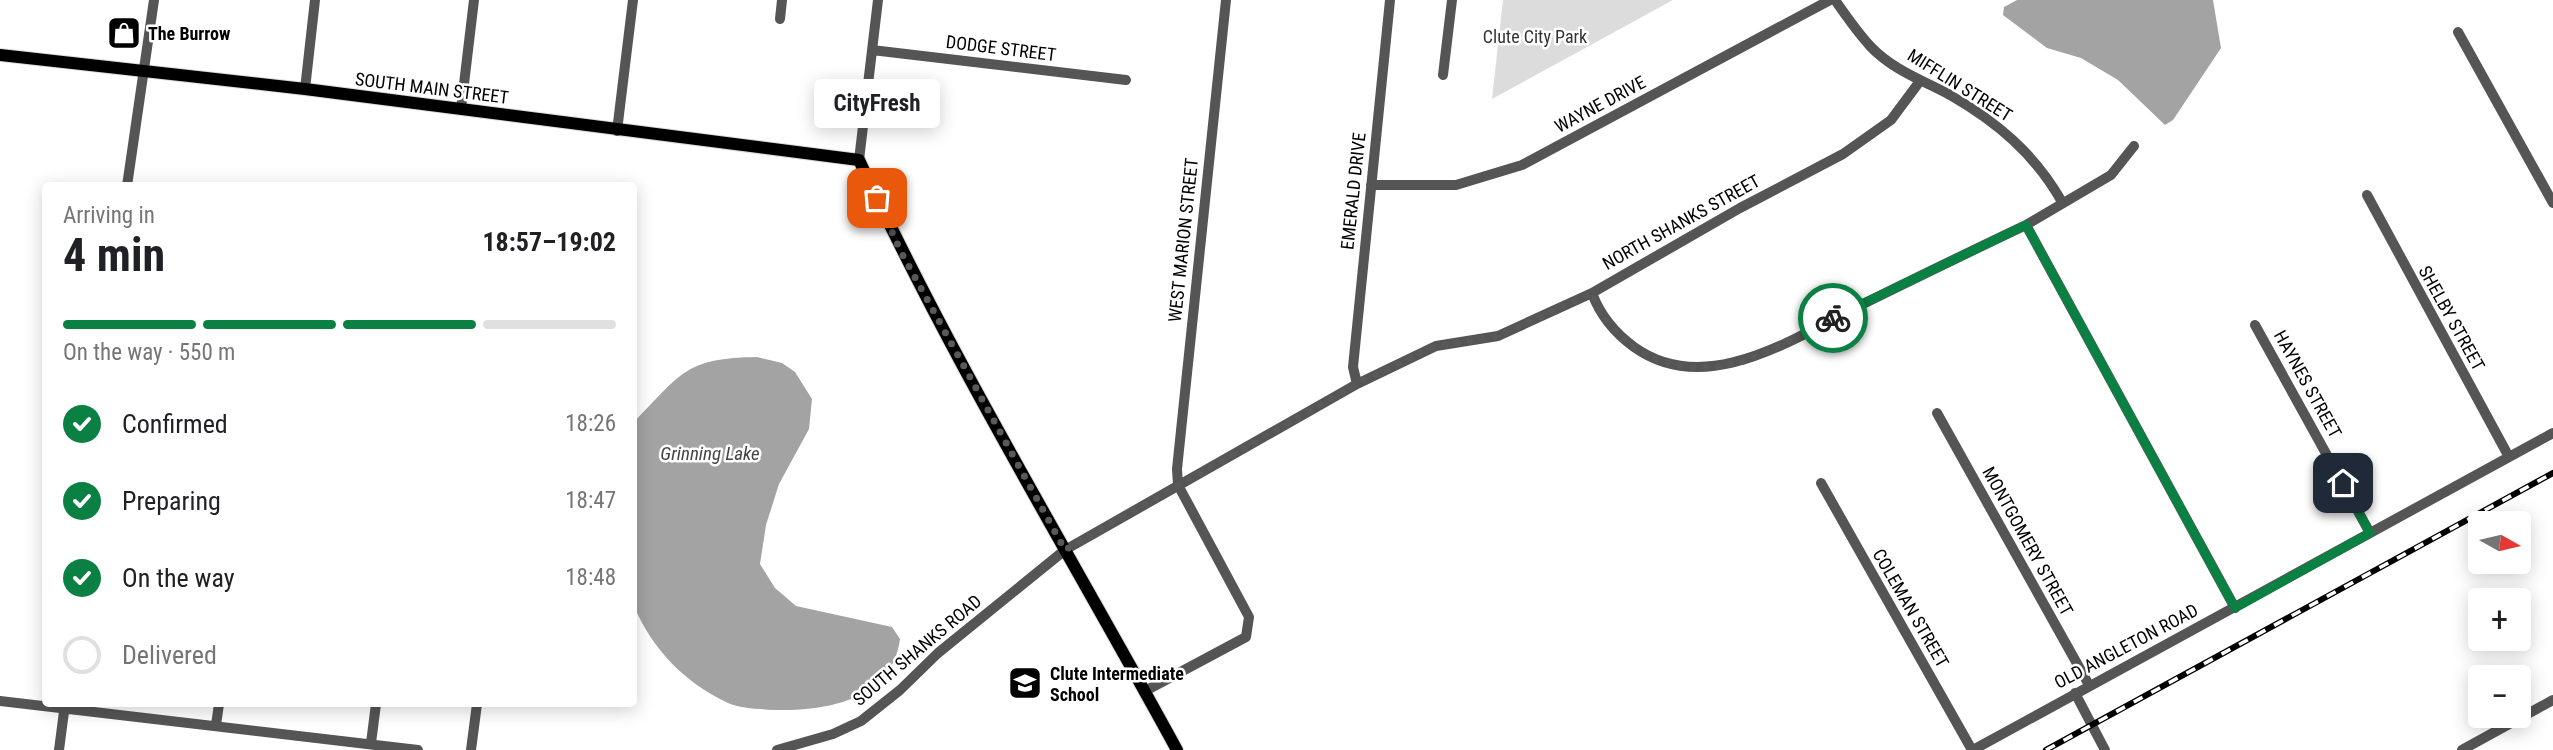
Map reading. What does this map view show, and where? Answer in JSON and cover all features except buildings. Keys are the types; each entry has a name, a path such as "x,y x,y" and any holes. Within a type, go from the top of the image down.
{"main road":[{"name":"SOUTH MAIN STREET","path":"0,55 305,89 859,160"},
{"path":"859,160 900,250 1177,750"}],"street":[{"path":"128,182 154,0"},
{"path":"305,89 315,0"},
{"path":"461,109 474,0"},
{"path":"617,131 633,0"},
{"path":"780,19 782,0"},
{"path":"859,160 878,0"},
{"name":"WEST MARION STREET","path":"1178,485 1177,469 1226,0"},
{"name":"EMERALD DRIVE","path":"1357,384 1353,367 1390,0"},
{"path":"1443,75 1451,0"},
{"name":"WAYNE DRIVE","path":"1371,186 1456,185 1522,165 1833,0"},
{"name":"MIFFLIN STREET","path":"1833,0 1872,49 1920,81 1958,100 2006,133 2039,166 2062,202"},
{"path":"2458,32 2553,203"},
{"name":"DODGE STREET","path":"872,51 1126,80"},
{"name":"NORTH SHANKS STREET","path":"1065,550 1357,384 1436,346 1498,336 1592,293 1740,208 1843,154 1891,120 1920,81"},
{"path":"1592,293 1598,309 1611,326 1647,356 1679,366 1714,367 1746,360 2026,225 2111,176 2134,146"},
{"name":"SHELBY STREET","path":"2367,195 2509,457"},
{"path":"2026,225 2235,608"},
{"name":"HAYNES STREET","path":"2256,325 2370,533"},
{"name":"MONTGOMERY STREET","path":"1937,413 2089,685"},
{"name":"OLD ANGLETON ROAD","path":"1972,750 2553,433"},
{"name":"COLEMAN STREET","path":"1821,483 1972,750"},
{"path":"1145,691 1246,637 1249,629 1250,617 1178,485"},
{"name":"SOUTH SHANKS ROAD","path":"777,750 833,734 861,721 900,690 938,653 1065,550"},
{"path":"2075,693 2105,750"},
{"path":"2462,750 2553,700"},
{"path":"0,701 42,704"},
{"path":"59,750 65,707"},
{"path":"73,707 418,750"},
{"path":"216,725 219,707"},
{"path":"371,743 376,707"},
{"path":"471,750 477,707"}],"green space":[{"name":"Clute City Park","path":"1503,0 1673,0 1492,99"}],"water":[{"path":"2017,0 2213,0 2221,48 2173,120 2165,125 2118,80 2081,58 2047,48 2003,15 2004,7"},
{"name":"Grinning Lake","path":"757,357 782,363 795,372 812,399 809,429 779,484 766,525 760,564 775,588 796,606 892,627 900,639 894,660 884,676 871,689 854,698 795,710 733,705 712,695 684,675 660,650 637,613 637,419 686,372 699,365 733,358"}],"railway":[{"path":"2046,750 2553,473"}],"way so far":[{"path":"877,198 900,250 1065,550 1357,384 1436,346 1498,336 1592,293 1598,309 1628,342 1647,356 1668,364 1691,368 1714,367 1746,360 1833,318"}],"place":[{"name":"The Burrow","path":"124,33"},
{"name":"CityFresh","path":"877,198"},
{"name":"Clute Intermediate School","path":"1025,683"}],"route":[{"path":"1833,318 2026,225 2235,608 2370,533 2343,483"}]}
